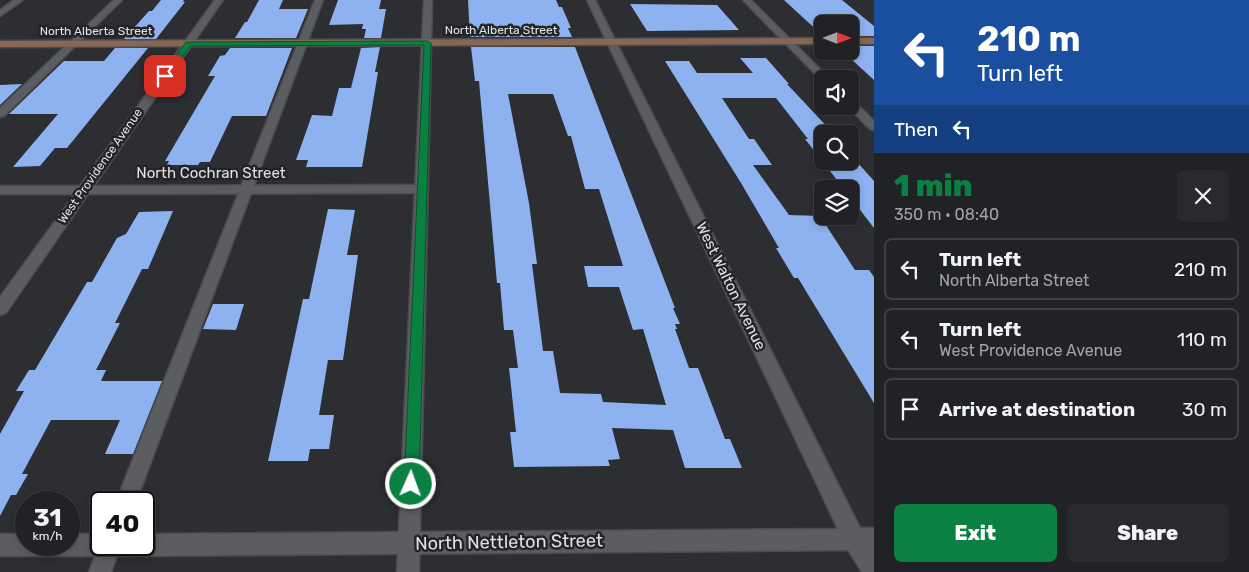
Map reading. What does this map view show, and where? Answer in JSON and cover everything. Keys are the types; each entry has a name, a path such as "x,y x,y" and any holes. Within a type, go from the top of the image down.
{"main road":[{"name":"North Alberta Street","path":"0,44 814,41"},
{"path":"859,41 874,41"}],"street":[{"path":"0,14 19,0"},
{"path":"0,114 118,0"},
{"name":"West Providence Avenue","path":"0,308 219,0"},
{"path":"130,491 319,0"},
{"path":"408,572 428,0"},
{"name":"West Walton Avenue","path":"591,0 864,539 874,571"},
{"path":"747,0 816,70"},
{"path":"859,112 874,127"},
{"name":"North Cochran Street","path":"0,190 84,188 246,190 422,189"},
{"name":"North Nettleton Street","path":"155,545 864,539"},
{"path":"0,546 90,545"},
{"path":"100,572 106,556"}],"building":[{"path":"161,0 184,0 183,2 185,2 156,39 124,39 149,11 152,11"},
{"path":"259,0 283,0 279,9 308,9 296,38 235,38 245,22 247,22"},
{"path":"338,0 381,0 379,9 386,9 381,38 364,38 366,29 362,29 363,24 329,25"},
{"path":"468,0 556,0 559,7 562,7 571,28 568,28 572,37 470,37"},
{"path":"784,0 842,0 874,26 874,36 859,36 859,15 814,15 814,28"},
{"path":"630,4 717,5 739,30 647,31"},
{"path":"859,46 874,46 874,80 852,60 859,60"},
{"path":"380,47 375,72 378,72 362,167 306,167 308,160 296,160 312,115 332,116 339,88 351,88 361,48"},
{"path":"471,47 575,47 675,308 673,308 680,324 675,324 677,329 675,329 689,368 698,368 725,439 730,439 742,468 685,468 673,430 612,428 620,459 608,460 610,466 514,467 510,432 516,432 509,368 518,368 513,330 504,330 500,283 497,283 479,81 475,81","holes":["508,94 553,94 568,136 571,136 585,189 599,189 623,266 584,266 588,287 619,287 633,330 643,329 666,405 603,402 601,394 560,393 553,351 543,351 532,264 537,264 529,203"]},
{"path":"115,48 148,48 67,148 55,148 40,166 13,167 58,114 9,114 64,61 104,61"},
{"path":"230,48 292,48 266,116 232,116 210,162 200,162 198,165 167,165 169,161 165,161 215,76 208,76 220,56 225,55"},
{"path":"740,58 766,58 814,115 825,125 814,125 814,151 805,139 808,139 776,98 722,98 749,139 754,139 772,165 753,165 789,215 814,216 814,225 826,225 855,270 869,270 874,277 874,403 798,278 794,278 776,248 779,248 741,183 665,61 689,61 697,73 753,73"},
{"path":"22,84 0,105 0,85"},
{"path":"859,164 874,181 874,228 859,209 859,180 837,180 829,170 859,170"},
{"path":"328,209 355,210 347,255 358,255 343,360 328,360 319,415 334,415 329,449 310,449 308,461 268,461 303,299 309,299"},
{"path":"173,211 148,269 142,269 115,323 120,323 96,370 106,370 101,381 162,381 133,454 105,454 120,420 51,420 22,474 28,474 18,491 15,491 15,495 11,495 0,516 0,434 24,391 16,391 29,370 35,370 87,282 92,282 117,238 126,234 139,212"},
{"path":"213,304 244,304 236,330 203,329"}],"route":[{"path":"165,76 188,44 427,43 411,484"}]}
